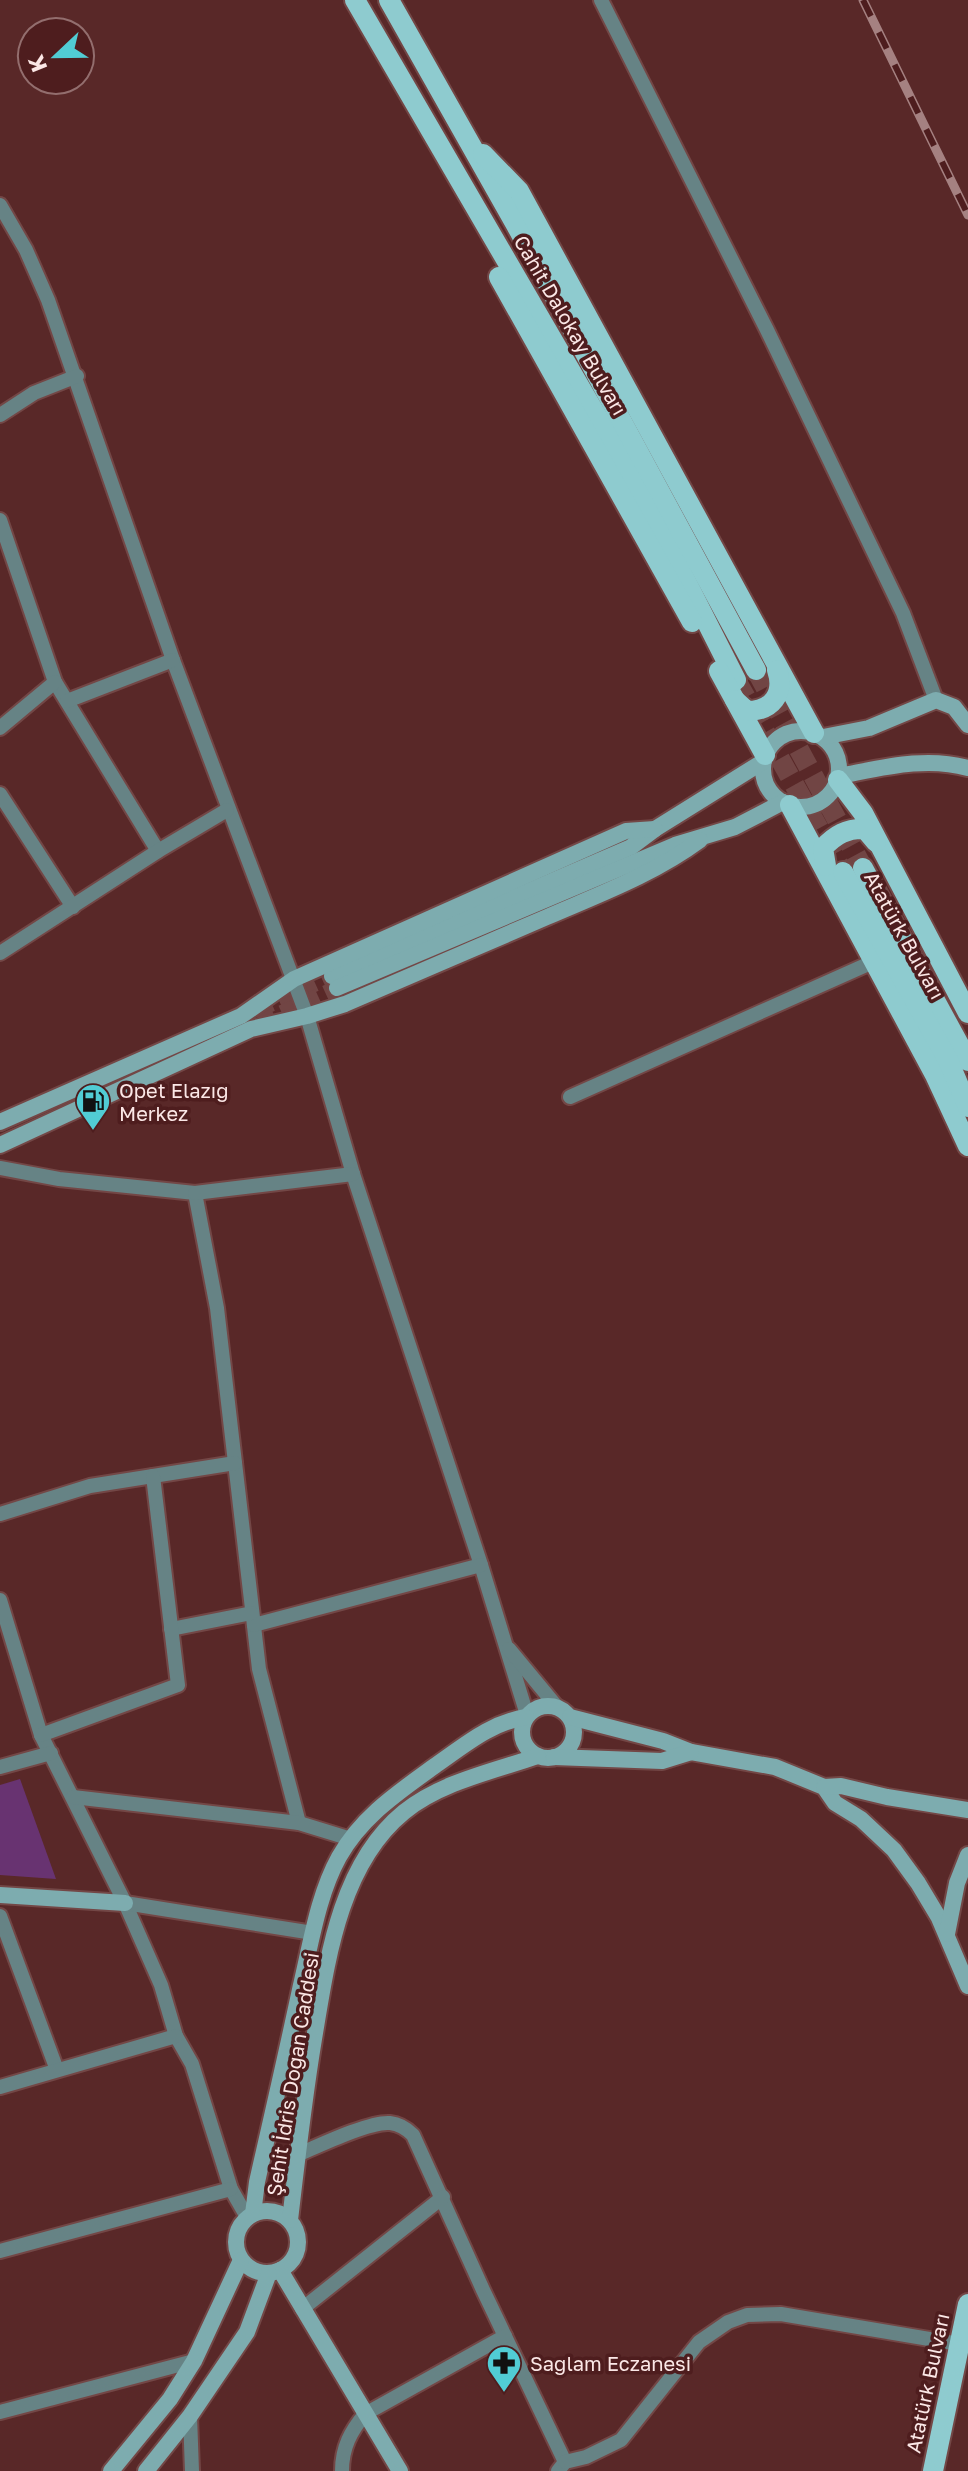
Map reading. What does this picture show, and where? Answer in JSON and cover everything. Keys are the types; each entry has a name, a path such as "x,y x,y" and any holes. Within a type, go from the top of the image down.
{"main road":[{"path":"355,0 449,165 456,200 747,711 759,711 779,694 781,682 765,666"},
{"name":"Cahit Dalokay Bulvarı","path":"389,0 765,666 819,735"},
{"path":"736,690 765,758 765,780 770,791 787,804 846,874 875,961 935,1075 968,1146"},
{"path":"819,735 836,751 840,763 838,778 826,798 815,805 803,807 787,804 700,840 675,845 335,982 631,847 765,758 781,736 792,731 819,735 869,728 936,700 954,707 968,725"},
{"path":"838,778 927,762 951,763 968,768"},
{"path":"838,778 863,813 968,1013"},
{"path":"0,1122 241,1016 294,979 626,831 655,829"},
{"path":"846,874 823,848 832,838 865,829 882,848"},
{"path":"0,1145 251,1029 345,1004 640,876 677,857 700,840"},
{"name":"Atatürk Bulvarı","path":"846,874 968,1061"},
{"name":"Atatürk Bulvarı","path":"846,874 948,1060 968,1107"},
{"path":"400,2471 302,2309 275,2272 249,2267 241,2260 237,2231 250,2216 313,1933 330,1878 351,1839 382,1805 483,1731 526,1716 541,1706 563,1712 573,1725 572,1741 562,1754 546,1757 525,1746 521,1730 526,1716"},
{"name":"Şehit İdris Doğan Caddesi","path":"563,1712 691,1752 775,1767 824,1787 835,1803 861,1819 894,1850 918,1883 950,1942 968,1986"},
{"name":"Şehit İdris Doğan Caddesi","path":"290,2220 307,2078 332,1945 348,1893 386,1828 423,1799 546,1757 662,1761 691,1752"},
{"path":"824,1787 841,1786 968,1810"},
{"path":"968,1855 957,1883 950,1942 968,1962"},
{"path":"0,1895 125,1903"},
{"path":"146,2471 190,2416 247,2332 275,2272 294,2257 298,2248 298,2238 290,2220 273,2211 250,2216"},
{"path":"111,2471 170,2399 194,2361 241,2260"},
{"name":"Atatürk Bulvarı","path":"933,2471 968,2304"}],"street":[{"path":"601,0 767,330 903,613 936,700"},
{"path":"0,205 26,250 77,376 173,660 307,1016 353,1174 481,1565 526,1716"},
{"path":"0,415 34,393 77,376"},
{"path":"0,520 55,682 158,851"},
{"path":"67,701 173,660"},
{"path":"0,728 55,682"},
{"path":"0,794 73,907"},
{"path":"0,953 227,810"},
{"path":"570,1097 875,961"},
{"path":"0,1168 59,1179 195,1193 353,1174"},
{"path":"195,1193 217,1308 259,1669 299,1823"},
{"path":"0,1514 90,1486 235,1463"},
{"path":"41,1735 178,1685 153,1476"},
{"path":"171,1629 253,1619 481,1565"},
{"path":"0,1600 41,1735 125,1903 161,1985 176,2036 192,2064 231,2189 250,2216"},
{"path":"506,1646 563,1712"},
{"path":"0,1767 51,1753"},
{"path":"73,1797 299,1823 351,1839"},
{"path":"125,1903 313,1933"},
{"path":"0,1916 57,2070"},
{"path":"0,2087 176,2036"},
{"path":"297,2155 376,2124 391,2123 405,2127 413,2135 561,2467 621,2440 699,2342 728,2322 747,2315 781,2314 959,2344"},
{"path":"0,2251 231,2189"},
{"path":"302,2309 443,2197"},
{"path":"342,2471 346,2442 351,2430 365,2414 505,2336"},
{"path":"0,2412 194,2361"},
{"path":"190,2416 192,2471"}],"shaded area":[{"path":"20,1779 56,1879 0,1875 0,1785"}],"tunnel":[{"path":"756,670 863,868"},
{"path":"736,680 843,872"},
{"path":"257,1010 332,976"},
{"path":"260,1023 337,988"}],"railway":[{"path":"863,0 968,215"}],"place":[{"name":"Opet Elazığ Merkez","path":"93,1132"},
{"name":"Sağlam Eczanesi","path":"504,2394"}]}
